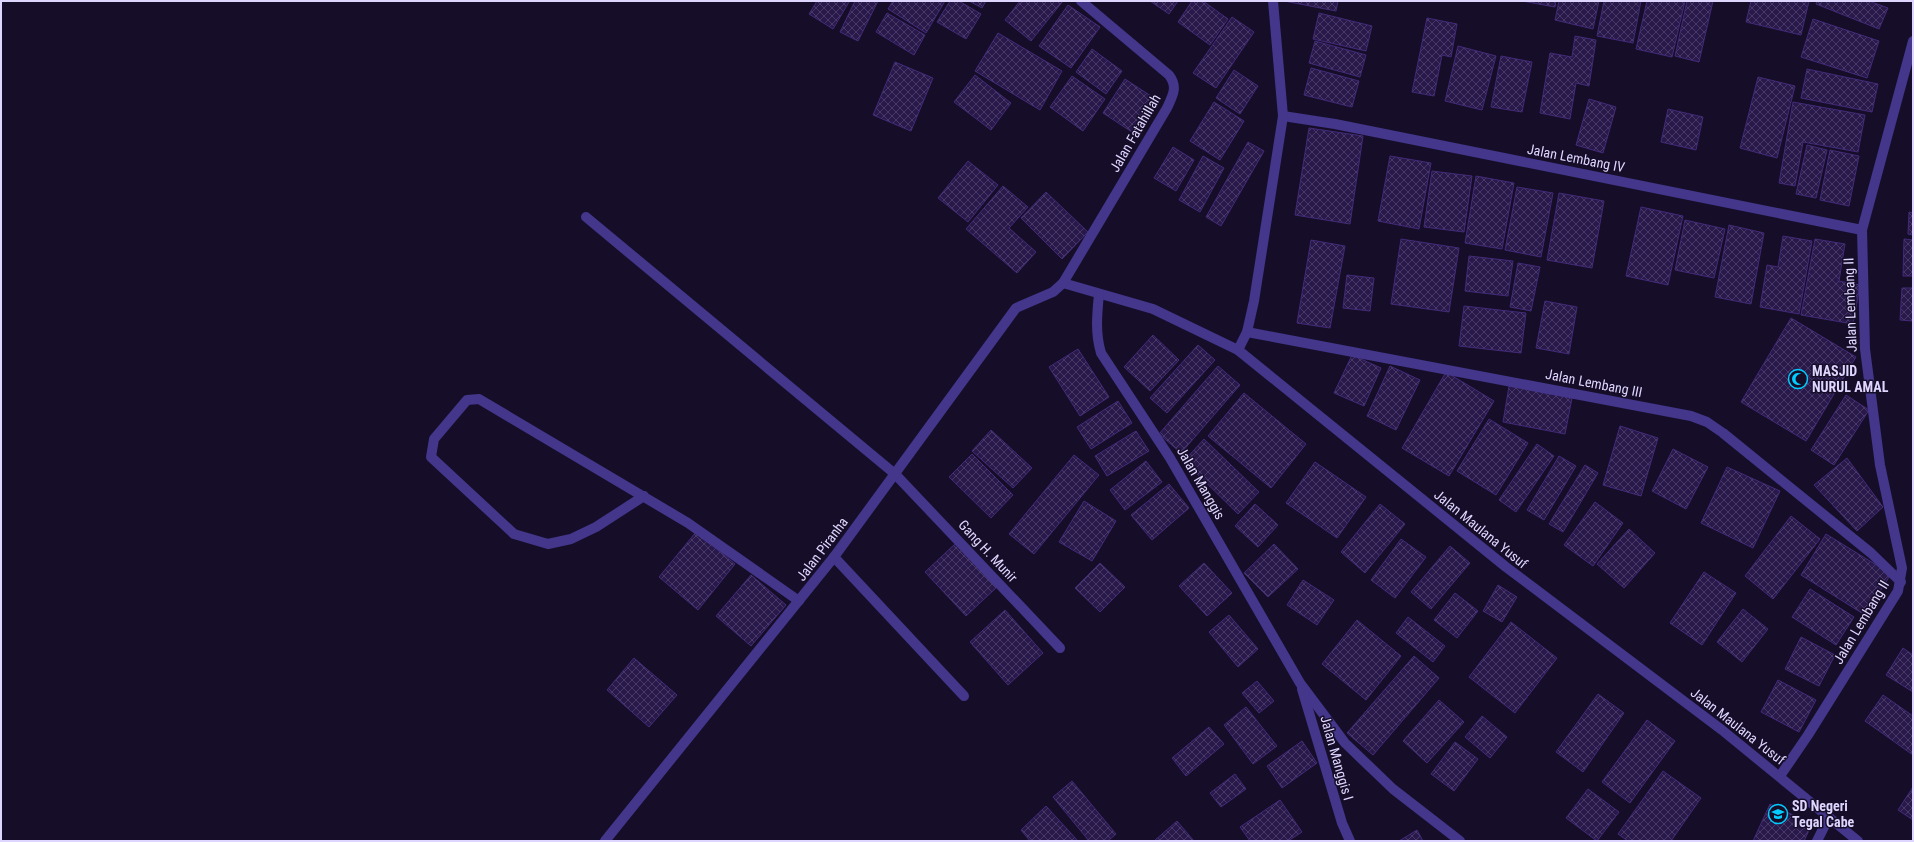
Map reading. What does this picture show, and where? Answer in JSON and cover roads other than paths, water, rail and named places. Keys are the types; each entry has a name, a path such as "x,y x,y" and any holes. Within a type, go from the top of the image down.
{"street":[{"name":"Jalan Fatahillah","path":"1063,283 1167,108 1176,90 1174,82 1169,75 1081,1"},
{"path":"1238,350 1247,332 1254,302 1283,116 1272,1"},
{"name":"Jalan Lembang II","path":"1780,776 1808,735 1894,597 1901,582 1902,568 1880,465 1864,349 1862,230 1913,41"},
{"name":"Jalan Lembang IV","path":"1283,116 1335,124 1862,230"},
{"name":"Gang H. Munir","path":"586,217 895,474 1060,648"},
{"name":"Jalan Maulana Yusuf","path":"1063,283 1153,309 1238,350 1506,567 1722,730 1858,841"},
{"name":"Jalan Piranha","path":"605,841 834,557 1016,308 1053,292 1063,283"},
{"name":"Jalan Manggis","path":"1099,294 1096,322 1097,341 1101,353 1170,458 1300,683"},
{"name":"Jalan Lembang III","path":"1247,332 1691,416 1707,422 1723,433 1871,553 1901,582"},
{"path":"644,496 596,527 571,539 548,544 514,534 431,457 434,439 467,400 479,399 644,496 688,523 799,601"},
{"path":"834,557 964,696"},
{"path":"1300,683 1346,743 1392,789 1460,841"},
{"name":"Jalan Manggis I","path":"1300,683 1342,823 1350,841"},
{"path":"1817,841 1829,817"}],"place":[{"name":"MASJID NURUL AMAL","path":"1798,379"},
{"name":"SD Negeri Tegal Cabe","path":"1778,814"}]}
